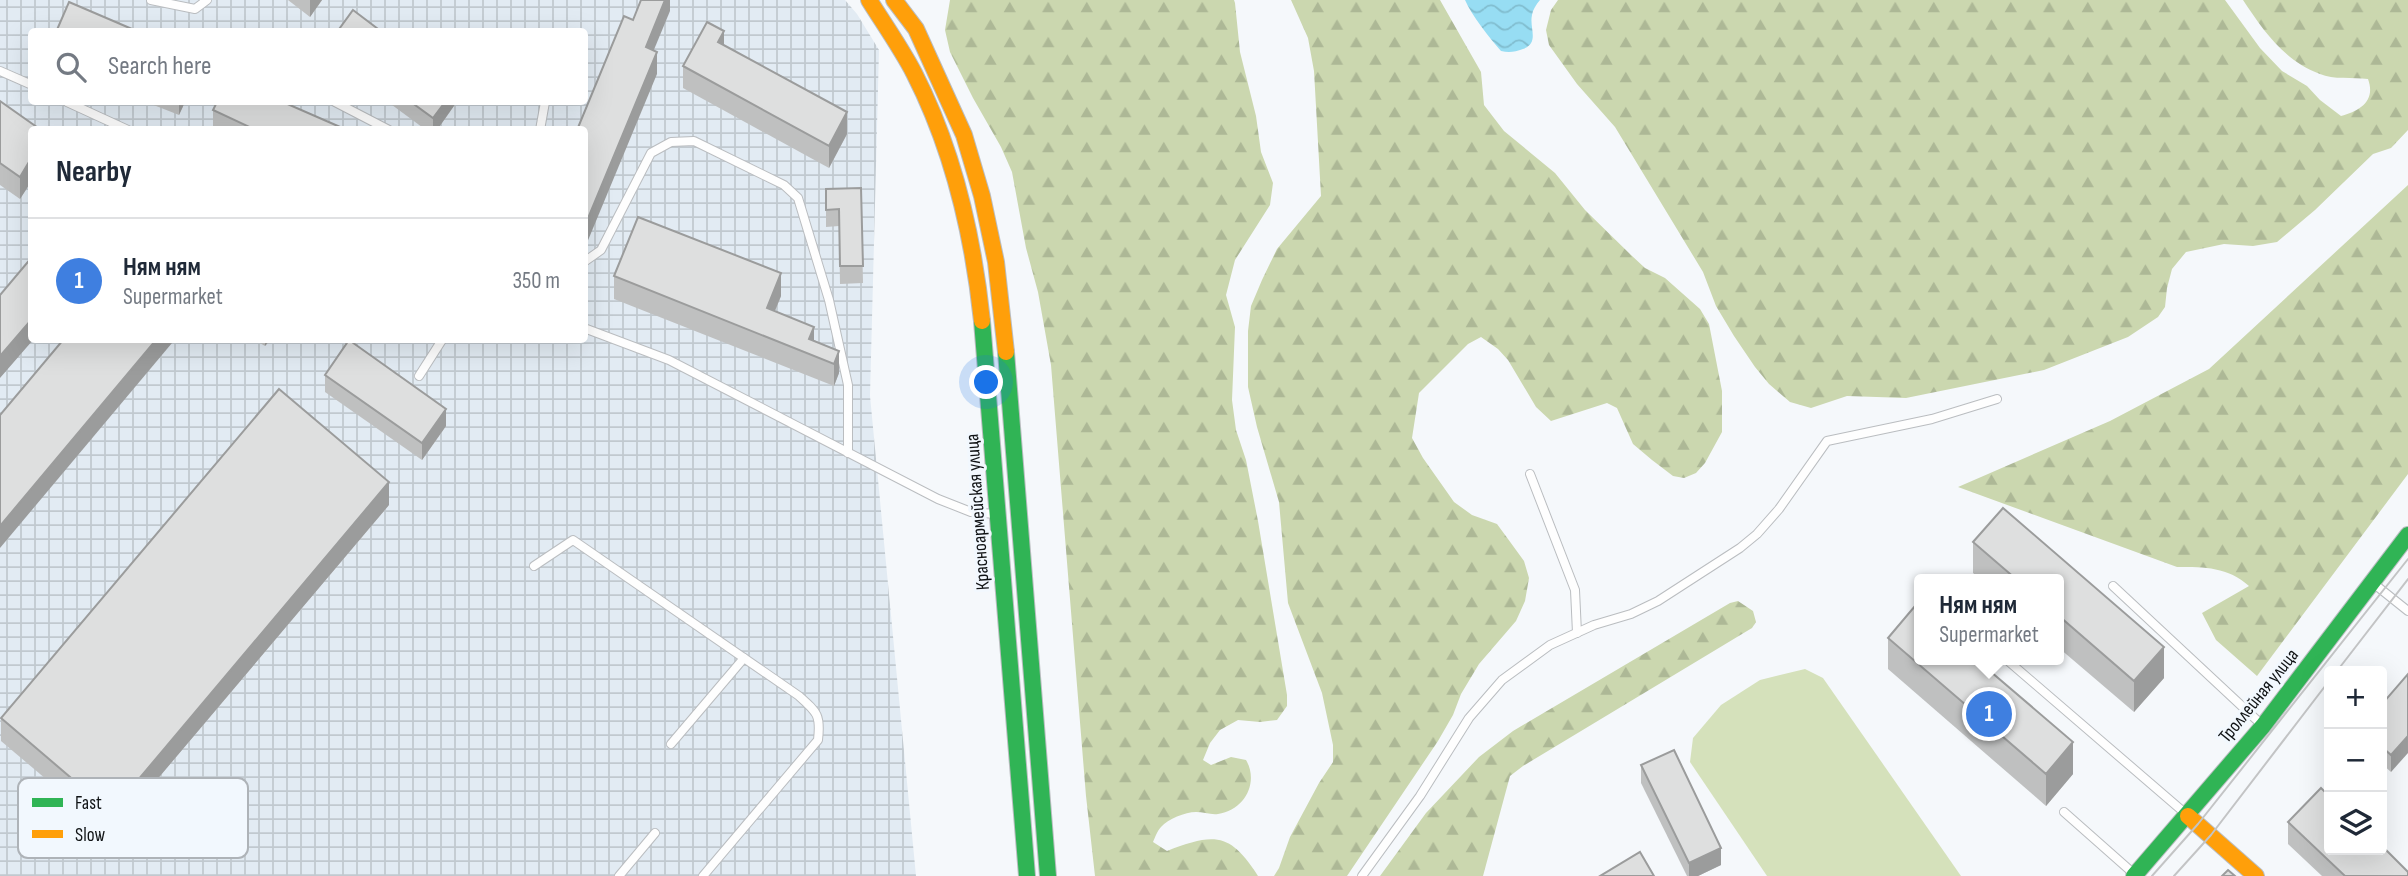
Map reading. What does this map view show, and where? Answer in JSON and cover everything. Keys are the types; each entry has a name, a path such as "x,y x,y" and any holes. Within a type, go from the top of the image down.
{"main road":[{"name":"Красноармейская улица","path":"869,0 914,73 958,183 976,263 989,388 1027,876"},
{"name":"Красноармейская улица","path":"894,0 916,29 964,135 982,197 996,262 1048,876"},
{"name":"Троллейная улица","path":"2135,876 2263,726 2408,536"},
{"path":"2188,816 2256,876"}],"lane":[{"path":"151,0 195,9 207,0"},
{"path":"0,71 28,83"},
{"path":"74,105 119,126"},
{"path":"341,105 381,126"},
{"path":"541,126 544,105"},
{"path":"588,259 601,250 651,153 671,142 694,141 784,185 798,198 829,300 848,384 848,453"},
{"path":"588,330 669,360 958,507 984,514 1018,510"},
{"path":"419,376 440,343"},
{"path":"1362,876 1420,796 1469,718 1487,696 1521,664 1550,645 1658,601 1740,548 1757,534 1779,509 1827,441 1932,419 1997,399"},
{"path":"1530,474 1575,590 1577,633"},
{"path":"534,566 573,540 817,711 820,724 818,740 703,876"},
{"path":"2373,583 2408,611"},
{"path":"2113,586 2263,726"},
{"path":"671,744 744,658"},
{"path":"2013,665 2188,816"},
{"path":"2064,812 2135,876"},
{"path":"619,876 655,833"}],"shaded area":[{"path":"0,0 845,0 879,50 870,396 916,876 0,876"}],"green space":[{"path":"950,0 1234,0 1240,52 1256,116 1261,152 1273,183 1270,205 1235,260 1226,295 1235,327 1232,400 1236,430 1246,460 1258,521 1287,706 1277,720 1238,720 1220,730 1210,743 1203,760 1211,765 1231,757 1246,760 1251,777 1247,794 1242,801 1236,807 1218,814 1196,812 1177,816 1161,827 1153,842 1167,851 1197,841 1220,840 1239,851 1258,876 1095,876 1086,796 1051,365 1012,172 950,52 945,30"},
{"path":"1291,0 1440,0 1481,72 1484,105 1504,131 1555,173 1585,210 1645,268 1665,278 1700,309 1709,324 1722,391 1722,432 1705,463 1696,473 1684,478 1673,476 1633,444 1617,408 1607,403 1551,421 1536,407 1508,360 1481,337 1468,344 1419,393 1412,438 1423,458 1454,502 1472,515 1497,524 1524,561 1529,578 1525,601 1516,621 1479,664 1438,741 1347,876 1274,876 1290,837 1333,762 1333,745 1322,693 1288,603 1279,502 1248,387 1251,306 1277,249 1321,196 1314,71 1308,38"},
{"path":"1558,0 2225,0 2260,48 2282,71 2307,86 2341,116 2365,104 2370,93 2368,79 2325,76 2307,68 2285,53 2243,0 2408,0 2408,130 2391,148 2373,154 2277,242 2253,246 2224,244 2186,252 2172,269 2165,307 2158,317 2128,337 2044,370 1906,398 1847,396 1811,408 1790,402 1769,384 1755,367 1716,306 1703,272 1615,127 1577,84 1549,45 1546,30 1551,10"},
{"path":"2408,185 2408,474 2257,676 2216,640 2202,613 2249,586 2241,580 2216,569 2177,567 1958,487 2110,421 2209,369"},
{"path":"1738,601 1753,611 1756,622 1752,628 1510,776 1483,876 1380,876 1426,813 1479,757 1513,731 1730,603"},
{"path":"1805,669 1823,678 1961,876 1767,876 1690,762 1693,738 1721,705 1760,680"}],"water":[{"path":"1465,0 1540,0 1532,15 1531,43 1517,51 1501,51"}],"building":[{"path":"641,0 665,0 646,47 657,52 588,218 588,126 579,126 624,16 633,20"},
{"path":"69,2 130,28 58,28"},
{"path":"353,10 377,28 340,28"},
{"path":"707,22 724,31 718,42 847,112 829,146 683,66"},
{"path":"0,101 35,126 28,126 28,164 20,177 0,163"},
{"path":"216,105 290,105 338,126 247,126 213,110"},
{"path":"415,105 443,105 433,118"},
{"path":"861,188 863,266 840,266 839,209 826,210 826,189"},
{"path":"638,217 781,273 767,308 814,327 809,339 839,351 834,364 614,276"},
{"path":"28,262 28,324 0,356 0,295"},
{"path":"60,343 153,343 0,526 0,415"},
{"path":"347,343 353,343 446,409 422,443 325,375"},
{"path":"279,389 389,482 140,778 71,778 1,718"},
{"path":"2003,508 2164,647 2134,681 2064,620 2064,574 2010,574 1973,542"},
{"path":"1914,607 1914,660 1888,638"},
{"path":"1919,665 1983,665 2073,742 2046,774"},
{"path":"2408,674 2408,736 2391,755 2387,751 2387,698"},
{"path":"1674,750 1721,848 1689,863 1641,765"},
{"path":"2321,788 2324,791 2324,855 2387,855 2387,851 2408,872 2408,876 2345,876 2288,822"},
{"path":"1640,852 1654,876 1600,876"},
{"path":"2228,870 2235,876 2222,876"}],"tram line":[{"path":"2152,876 2198,824 2408,559"},
{"path":"2341,666 2408,579"},
{"path":"2174,876 2211,835 2324,688"}],"traffic: fast":[{"path":"982,321 1027,876"},
{"path":"1006,352 1048,876"},
{"path":"2134,876 2263,726 2408,535"}],"traffic: slow":[{"path":"869,0 914,73 951,163 967,225 982,321"},
{"path":"894,0 916,29 964,135 982,196 996,262 1006,352"},
{"path":"2188,816 2256,876"}],"place":[{"name":"Ням ням","path":"1989,714"}]}
